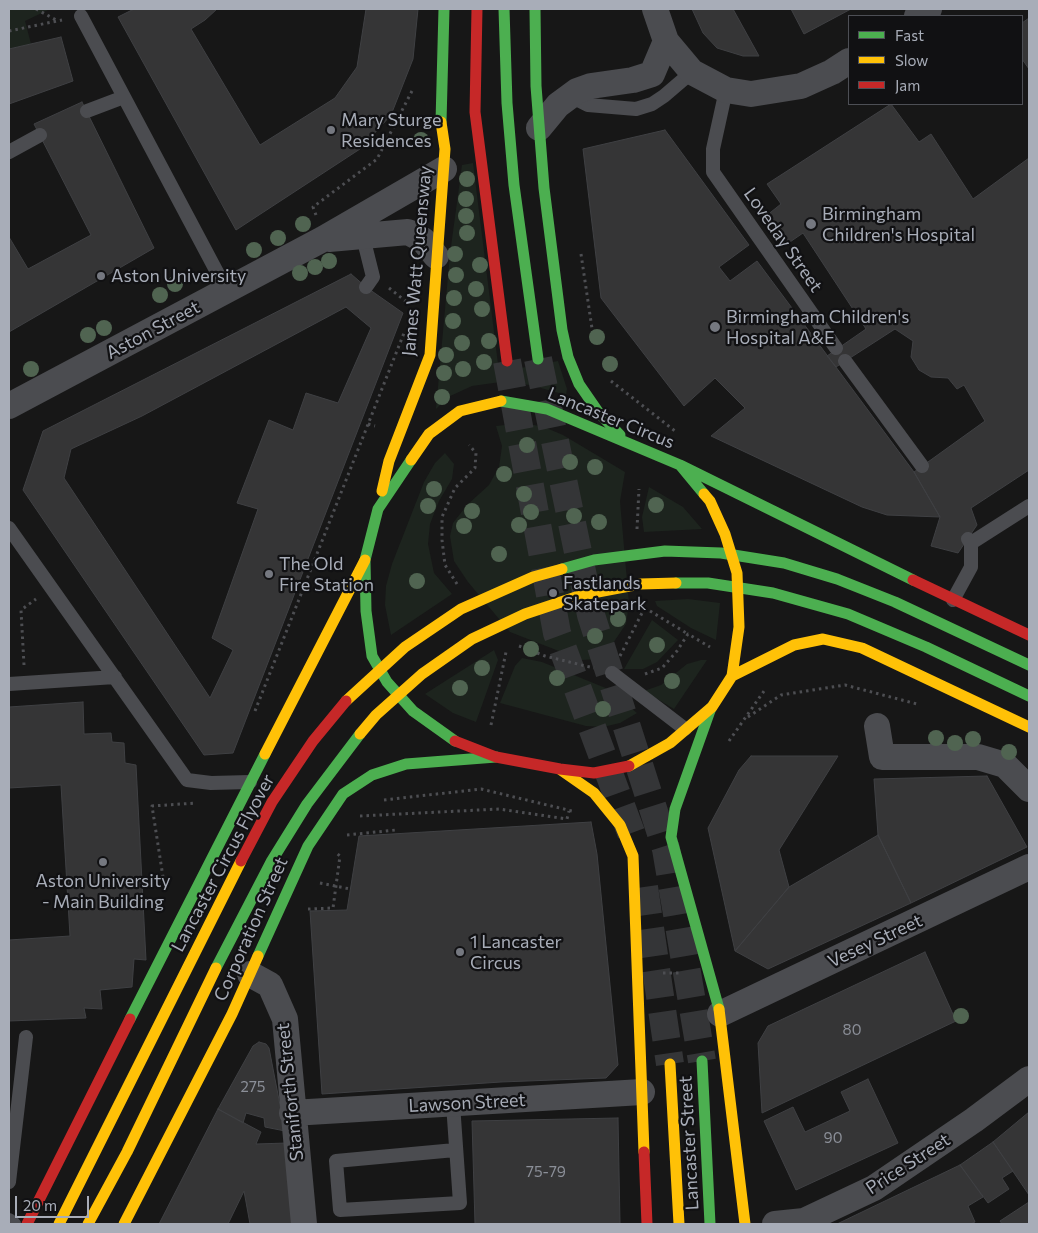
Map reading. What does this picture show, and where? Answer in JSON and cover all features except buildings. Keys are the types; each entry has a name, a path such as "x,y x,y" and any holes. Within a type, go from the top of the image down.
{"main road":[{"name":"James Watt Queensway","path":"378,509 389,461 430,355 444,169 440,110 444,9"},
{"path":"477,9 475,112 507,361"},
{"path":"504,9 507,103 514,185 538,358"},
{"path":"535,9 539,128 545,197 562,330 568,357 584,394 624,440"},
{"name":"Lancaster Circus","path":"501,400 547,409 624,440 680,465 710,501 725,534 737,573 739,627 732,676 712,707 670,742 626,768 594,773 560,769 496,757 452,740 413,711 387,682 372,656 366,611 365,560 378,509 429,434 460,411 501,400"},
{"path":"680,465 953,600 1029,635"},
{"name":"Lancaster Circus Flyover","path":"59,1224 272,802 313,741 351,695 405,647 461,609 533,577 594,560 665,551 721,553 784,563 837,579 895,602 1029,665"},
{"path":"27,1224 250,782 365,560"},
{"path":"88,1224 127,1152 239,922 271,862 307,804 342,755 376,715 422,674 472,639 525,614 582,595 640,584 708,583 773,593 848,614 1029,696"},
{"path":"732,676 794,645 823,639 862,648 1029,727"},
{"path":"712,707 675,809 671,837 720,1014 745,1224"},
{"name":"Corporation Street","path":"124,1224 232,1014 308,846 343,794 372,775 406,764 496,757"},
{"path":"560,769 594,793 620,825 633,856 647,1224"},
{"name":"Lancaster Street","path":"702,1061 710,1224"},
{"name":"Lancaster Street","path":"670,1064 679,1224"}],"street":[{"path":"655,9 666,41 692,72 726,90 750,94 801,86 832,72 848,62"},
{"path":"539,128 558,105 570,96 591,86 633,80 652,74 666,41"},
{"name":"Aston Street","path":"9,406 323,239 444,169"},
{"name":"Aston Street","path":"323,239 408,232 423,240 436,256"},
{"path":"878,726 882,757 978,757 1005,765 1029,789"},
{"name":"Vesey Street","path":"720,1014 1029,867"},
{"name":"Staniforth Street","path":"250,974 270,985 285,1019 292,1113 304,1224"},
{"name":"Price Street","path":"775,1224 804,1221 874,1188 974,1120 1029,1079"},
{"name":"Lawson Street","path":"292,1113 642,1092"}],"lane":[{"path":"81,16 227,291"},
{"path":"570,96 588,105 600,108 636,109 652,104 692,72"},
{"name":"Loveday Street","path":"726,90 712,149 713,172 836,348"},
{"path":"87,112 124,97"},
{"path":"9,152 40,135"},
{"path":"363,237 370,282"},
{"path":"845,361 922,466"},
{"path":"953,600 971,567 969,541 1029,506"},
{"path":"9,528 187,780 211,783 250,782"},
{"path":"612,673 668,714 685,729"},
{"path":"9,684 114,677"},
{"path":"9,1182 26,1037"},
{"path":"453,1104 460,1203 340,1210 336,1161 455,1150"},
{"path":"9,1220 14,1224"}],"path":[{"path":"36,9 58,21"},
{"path":"9,32 81,16"},
{"path":"323,239 314,207 377,160 411,96 414,86"},
{"path":"580,245 594,348"},
{"path":"370,282 409,304"},
{"path":"253,717 406,323"},
{"path":"609,380 675,431"},
{"path":"368,424 375,426"},
{"path":"463,588 446,565 442,540 442,518 455,488 475,468 476,453 469,445"},
{"path":"636,517 639,489"},
{"path":"24,682 22,610 34,600"},
{"path":"645,608 710,648"},
{"path":"518,645 545,656 612,673 645,674 662,668 677,651 688,634"},
{"path":"491,725 507,651"},
{"path":"726,744 747,717 769,683"},
{"path":"747,717 782,696 846,685 914,704 923,704"},
{"path":"358,816 499,809 567,819 569,811 481,789 396,799"},
{"path":"166,896 152,806 196,803"},
{"path":"343,835 396,830"},
{"path":"308,909 333,908 340,856"},
{"path":"319,883 350,889"}],"shaded area":[{"path":"9,9 50,9 25,21 31,44 9,49"},
{"path":"473,163 499,372 558,361 567,389 566,395 508,381 472,386 448,397 436,409 450,254 462,165"},
{"path":"524,423 544,427 563,435 625,472 620,501 629,604 626,624 611,646 598,659 582,660 510,632 468,582 454,561 450,536 453,523 467,505 489,485 499,467 502,446 496,426"},
{"path":"445,453 454,464 452,479 439,501 430,524 428,544 434,573 452,594 391,635 385,605 386,586 392,564 424,482 435,463"},
{"path":"649,487 683,507 702,529 644,532 642,517"},
{"path":"688,599 720,603 716,640 691,628 657,606 655,601"},
{"path":"652,620 678,640 657,662 643,669 624,669"},
{"path":"494,650 498,660 476,722 453,713 425,694"},
{"path":"522,658 542,662 608,689 637,713 620,723 603,727 586,726 500,703 515,666"},
{"path":"707,660 674,709 644,691 661,685 687,664"}],"tunnel":[{"path":"538,359 591,615 666,849 702,1061"},
{"path":"507,361 557,633 633,838"},
{"path":"644,887 670,1064"}],"traffic: fast":[{"path":"441,122 444,9"},
{"path":"504,9 507,103 514,185 538,359"},
{"path":"535,9 536,86 544,188 562,330 568,357 579,384 599,413 620,435"},
{"path":"501,401 547,409 680,465 704,494"},
{"path":"411,460 378,509 365,560 366,611 372,656 387,682 413,711 455,741"},
{"path":"680,465 913,580"},
{"path":"562,569 594,560 665,551 721,553 784,563 837,579 895,602 1029,665"},
{"path":"676,583 708,583 773,593 848,614 926,647 1029,696"},
{"path":"711,708 675,809 671,837 719,1009"},
{"path":"216,968 271,862 307,804 360,734"},
{"path":"130,1019 265,754"},
{"path":"258,956 308,846 343,794 372,775 406,764 496,757"},
{"path":"702,1061 710,1224"}],"traffic: slow":[{"path":"382,491 389,461 430,355 445,149 441,122"},
{"path":"411,460 429,434 460,411 501,401"},
{"path":"629,766 670,743 712,707 732,676 739,627 737,573 725,534 710,501 704,494"},
{"path":"265,754 365,560"},
{"path":"346,701 405,647 461,609 533,577 562,569"},
{"path":"360,734 376,715 422,674 472,639 525,614 582,595 640,584 676,583"},
{"path":"732,676 794,645 823,639 862,648 1029,727"},
{"path":"561,770 594,793 620,825 633,856 644,1152"},
{"path":"59,1224 241,861"},
{"path":"124,1224 232,1014 258,956"},
{"path":"88,1224 127,1152 216,968"},
{"path":"719,1009 745,1224"},
{"path":"670,1064 679,1224"}],"traffic: jam":[{"path":"477,9 475,112 507,361"},
{"path":"913,580 1029,635"},
{"path":"241,861 272,802 313,741 346,701"},
{"path":"455,741 496,757 560,769 594,773 629,766"},
{"path":"27,1224 130,1019"},
{"path":"644,1152 647,1224"}],"place":[{"name":"Mary Sturge Residences","path":"331,130"},
{"name":"Birmingham Children's Hospital","path":"811,224"},
{"name":"Aston University","path":"101,276"},
{"name":"Birmingham Children's Hospital A&E","path":"715,327"},
{"name":"The Old Fire Station","path":"269,574"},
{"name":"Fastlands Skatepark","path":"553,593"},
{"name":"Aston University - Main Building","path":"103,862"},
{"name":"1 Lancaster Circus","path":"460,952"}]}
